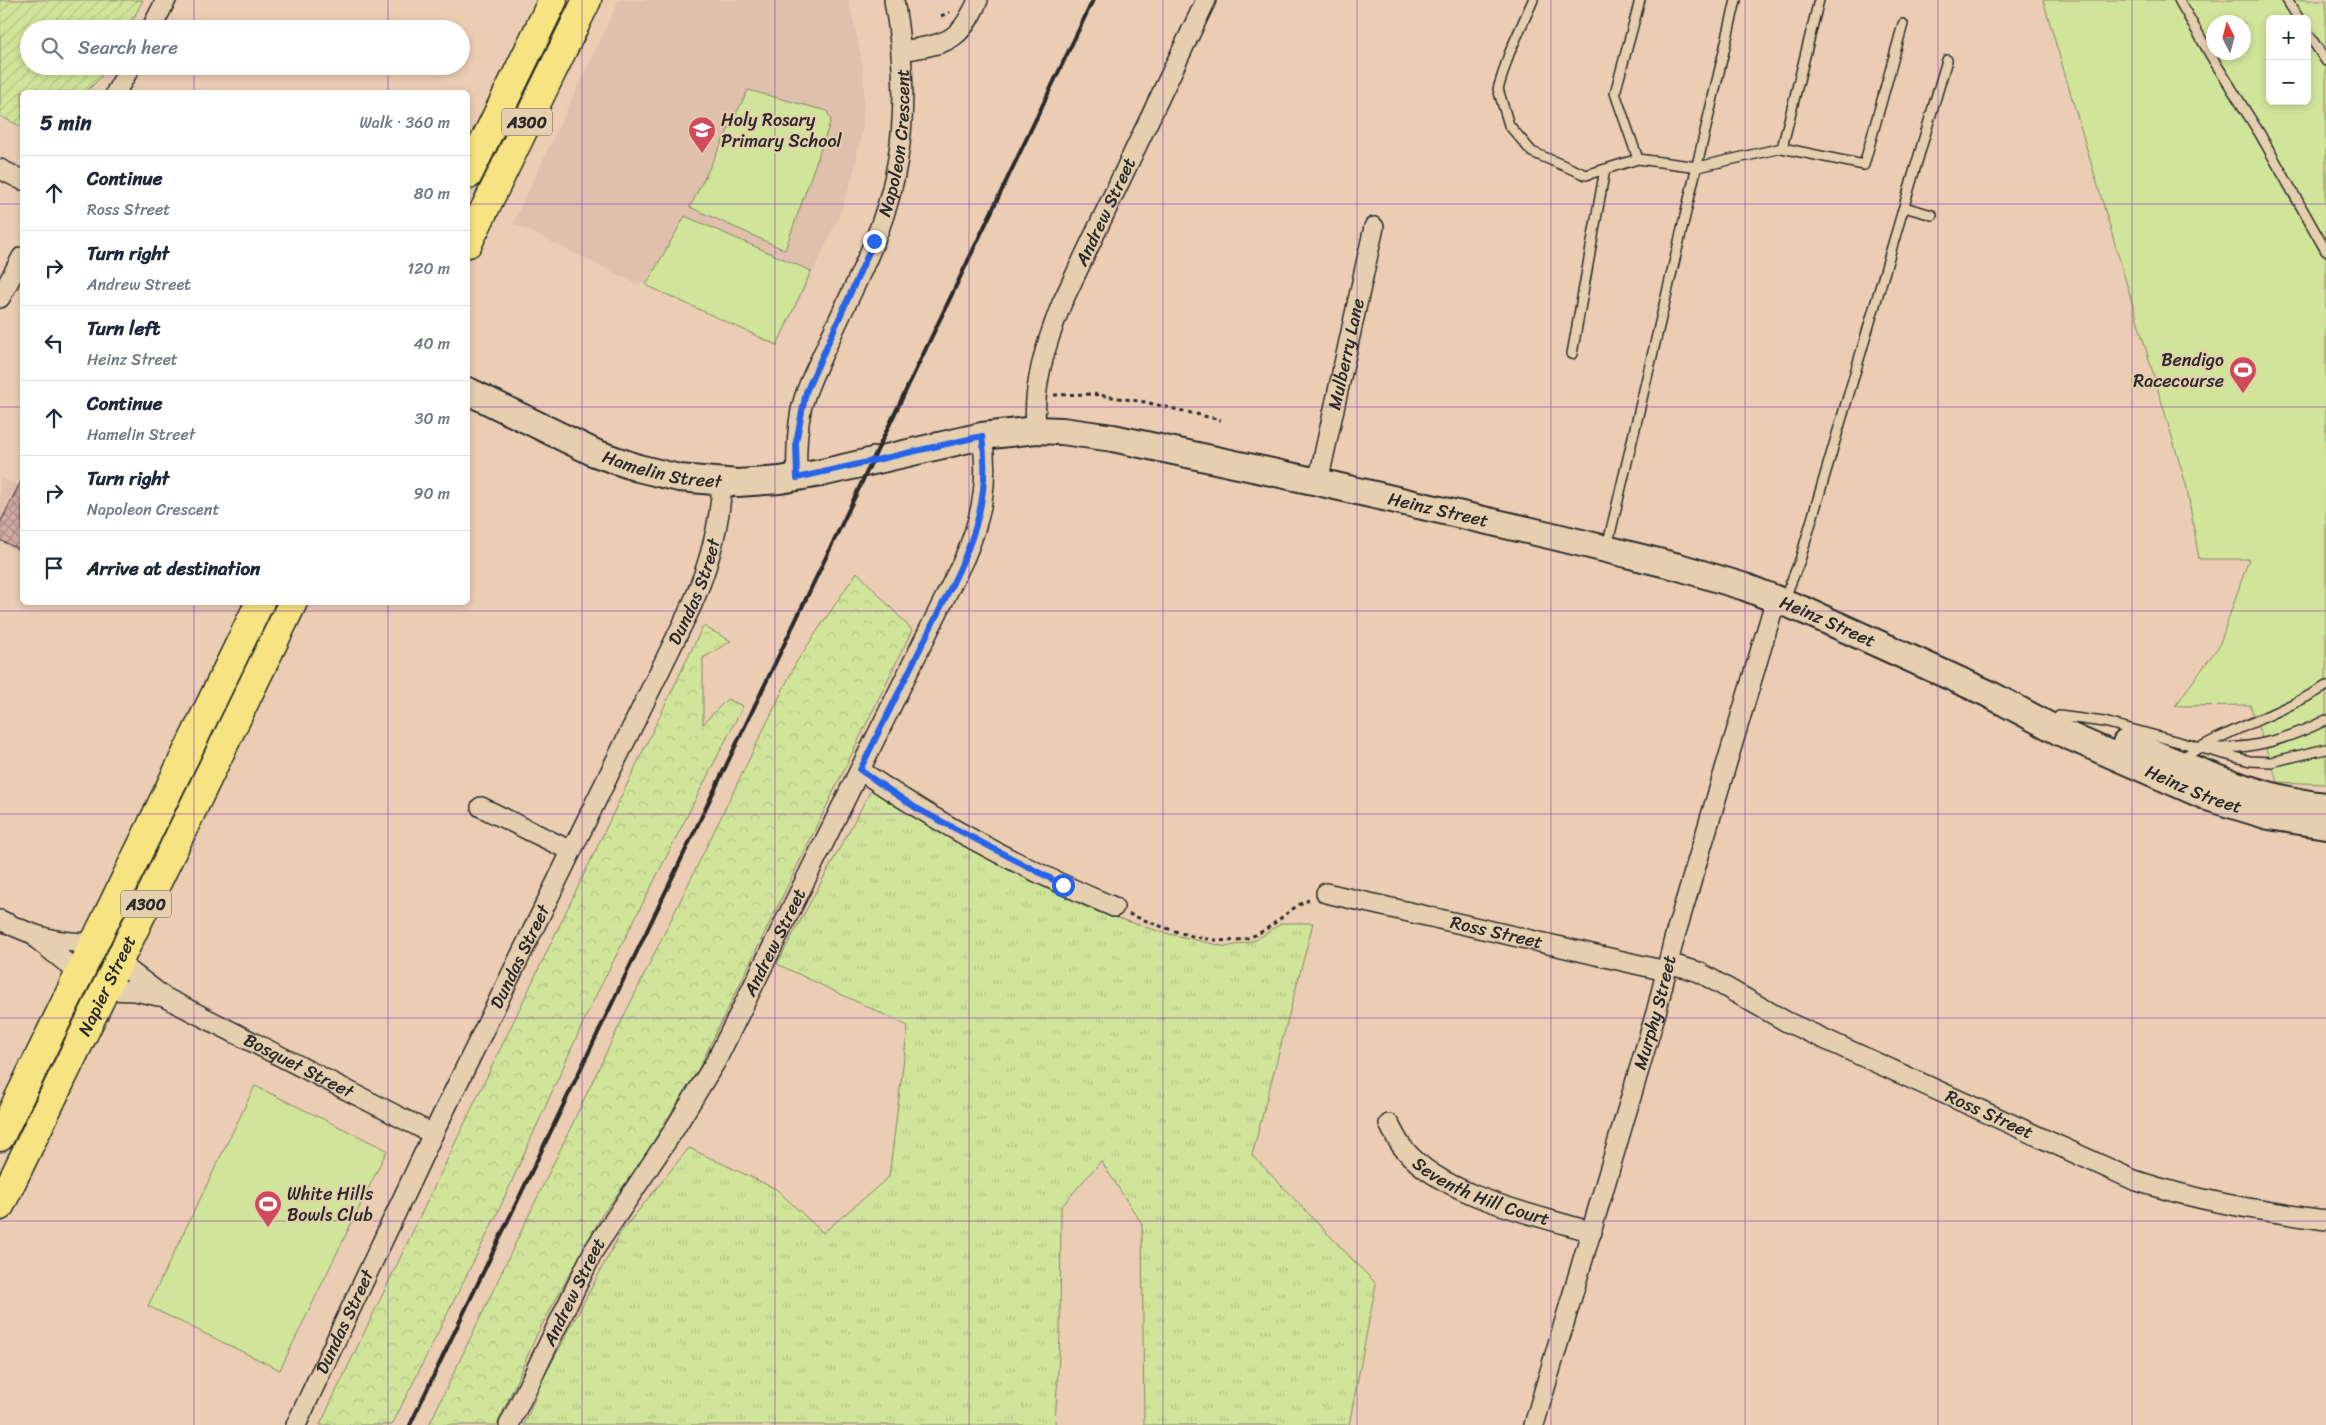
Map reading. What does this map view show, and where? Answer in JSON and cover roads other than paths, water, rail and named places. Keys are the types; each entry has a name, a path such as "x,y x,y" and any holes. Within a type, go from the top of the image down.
{"highway":[{"name":"A300","path":"470,171 553,0"},
{"name":"A300","path":"470,239 587,0"},
{"name":"Napier Street","path":"0,1137 259,605"},
{"name":"Napier Street","path":"0,1206 292,605"},
{"path":"0,1175 58,1086"}],"street":[{"path":"156,20 166,0"},
{"name":"Napoleon Crescent","path":"797,478 796,442 806,392 874,241 891,192 902,128 904,95 902,51 894,0"},
{"path":"902,51 932,46 949,40 961,32 978,0"},
{"name":"Andrew Street","path":"1036,430 1035,414 1039,375 1062,303 1206,0"},
{"path":"117,90 126,75"},
{"path":"0,169 20,179"},
{"name":"Mulberry Lane","path":"1318,482 1374,227"},
{"path":"0,298 20,261"},
{"name":"Hamelin Street","path":"470,392 616,462 679,478 722,482 762,482 797,478 871,462"},
{"name":"Heinz Street","path":"871,462 982,436 1036,430 1062,431 1113,438 1318,482 1606,549 1714,577 1780,600 1987,693 2060,732 2168,768 2300,802 2326,806"},
{"name":"Andrew Street","path":"509,1425 594,1250 672,1133 716,1061 973,538 986,482 982,436"},
{"name":"Dundas Street","path":"296,1425 433,1134 705,576 718,527 722,482"},
{"name":"Murphy Street","path":"1534,1425 1592,1232 1667,967 1780,600"},
{"name":"Heinz Street","path":"1987,693 2059,716 2168,768 2210,798 2278,818 2326,826"},
{"path":"860,770 940,821 1063,885 1114,907"},
{"path":"481,807 571,851"},
{"name":"Ross Street","path":"1326,893 1667,967 1698,972 1787,1022 2134,1180 2163,1190 2228,1205 2326,1220"},
{"path":"0,920 33,936 61,943 95,943"},
{"path":"33,936 79,974"},
{"name":"Bosquet Street","path":"118,962 164,998 433,1134"},
{"name":"Bosquet Street","path":"105,990 134,991 164,998"},
{"name":"Seventh Hill Court","path":"1389,1124 1406,1152 1458,1189 1500,1205 1592,1232"}],"lane":[{"path":"1532,0 1509,54 1498,89 1509,125 1532,152 1586,175 1638,159 1698,167 1782,148 1864,165 1903,24"},
{"path":"1638,159 1615,93 1640,0"},
{"path":"1606,549 1698,167 1736,0"},
{"path":"1782,148 1819,0"},
{"path":"2179,0 2211,56 2260,134 2326,251"},
{"path":"2287,0 2296,15"},
{"path":"2311,38 2326,61"},
{"path":"1780,600 1800,560 1947,60"},
{"path":"1572,354 1605,169"},
{"path":"1904,207 1932,215"},
{"path":"2168,768 2200,747 2284,710 2326,686"},
{"path":"2059,716 2104,722 2250,761 2270,762 2326,748"},
{"path":"2200,747 2248,748 2264,745 2326,720"}],"railway":[{"path":"410,1425 1093,0"}],"place":[{"name":"Holy Rosary Primary School","path":"702,154"},
{"name":"Bendigo Racecourse","path":"2243,394"},
{"name":"White Hills Bowls Club","path":"268,1228"}]}
